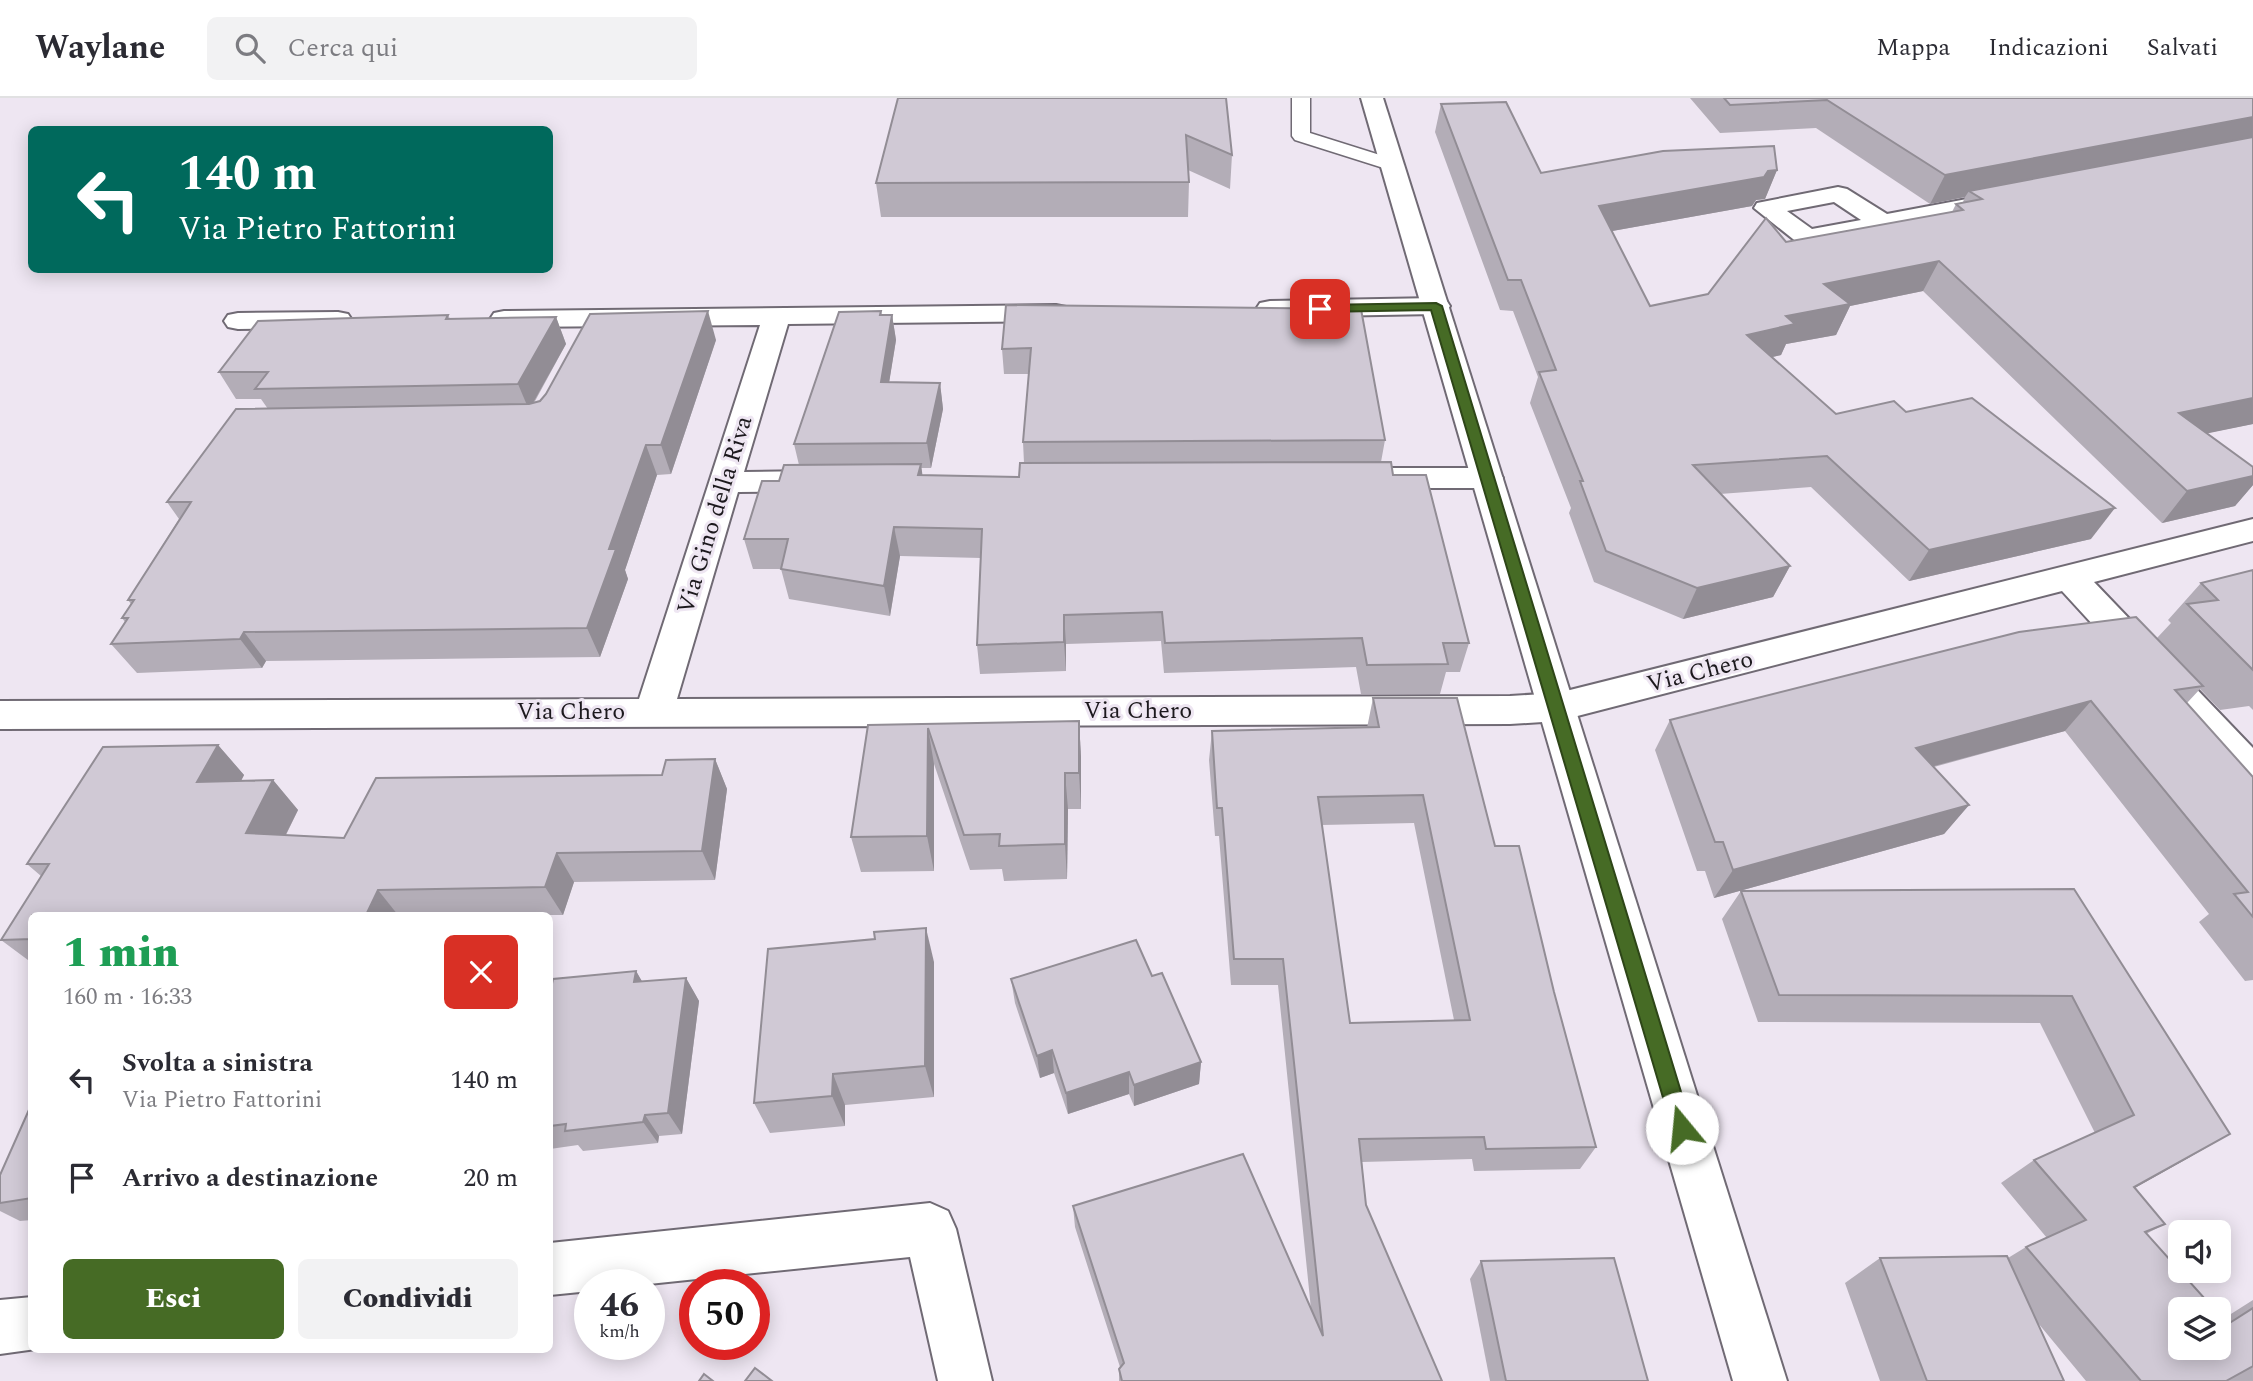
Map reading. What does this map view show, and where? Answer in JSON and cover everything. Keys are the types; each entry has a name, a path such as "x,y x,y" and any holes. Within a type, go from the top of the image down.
{"street":[{"path":"1372,98 1760,1381"},
{"path":"1882,222 2033,194"},
{"path":"1249,310 1436,306"},
{"path":"472,319 590,330 776,318 1082,313"},
{"name":"Via Gino della Riva","path":"654,712 776,318"},
{"path":"238,321 362,320"},
{"path":"1348,478 1487,478"},
{"path":"725,482 836,481"},
{"name":"Via Chero","path":"0,715 1496,710 1558,707 2253,530"},
{"path":"2070,578 2253,773"},
{"path":"553,1269 930,1229 965,1381"},
{"path":"0,1327 28,1324"}],"lane":[{"path":"1301,98 1300,136 1393,165"}],"building":[{"path":"898,98 1226,98 1232,155 1186,135 1189,182 876,183"},
{"path":"1724,98 2253,98 2253,117 1945,175 1827,100 1730,105"},
{"path":"1506,102 1541,173 1663,151 1774,146 1777,170 1768,171 1764,177 1599,206 1650,306 1708,294 1766,218 1786,242 1963,210 1956,204 1982,199 1969,191 2253,137 2253,398 2179,413 2253,467 2253,476 2187,491 1939,261 1824,284 1850,304 1786,316 1795,324 1747,335 1836,414 1894,401 1906,412 1972,398 2115,508 1929,550 1827,456 1693,465 1790,566 1697,588 1606,551 1580,481 1583,481 1539,372 1556,370 1521,280 1508,280 1441,104"},
{"path":"1006,305 1361,309 1385,440 1023,442 1031,348 1002,349"},
{"path":"708,311 661,445 646,445 609,549 616,549 587,628 244,632 240,639 111,644 128,618 122,618 134,600 128,600 191,502 167,502 236,409 529,404 540,401 546,394 590,314"},
{"path":"881,311 880,315 892,315 881,382 940,383 927,443 794,444 839,312"},
{"path":"448,315 446,319 556,317 518,384 255,389 268,372 219,372 258,321"},
{"path":"1391,462 1393,475 1426,475 1469,643 1443,643 1448,664 1367,665 1362,638 1165,643 1162,612 1064,615 1064,642 977,645 982,529 894,527 884,586 781,569 788,539 744,539 762,481 779,481 784,465 921,464 918,475 1019,477 1020,463"},
{"path":"2253,570 2253,670 2187,604 2218,600 2201,583"},
{"path":"2136,617 2203,686 2175,690 2253,777 2253,917 2234,894 2248,892 2091,701 1916,748 1969,805 1733,870 1723,842 1715,842 1670,720 2019,632"},
{"path":"1373,698 1457,698 1495,846 1519,846 1554,992 1596,1147 1486,1149 1484,1137 1359,1139 1366,1205 1442,1381 1122,1381 1119,1369 1124,1363 1073,1206 1243,1154 1323,1336 1283,959 1234,959 1222,808 1217,808 1212,731 1379,727","holes":["1423,795 1470,1020 1350,1023 1318,797"]},
{"path":"1079,721 1079,773 1065,773 1065,844 999,846 1000,834 964,835 928,728 927,836 851,837 868,725"},
{"path":"218,745 197,782 273,780 246,833 344,838 376,778 662,775 666,760 715,759 702,851 557,853 545,887 378,890 367,912 28,912 28,939 1,940 49,864 27,864 103,747"},
{"path":"2074,889 2230,1134 2134,1187 2165,1224 2145,1232 2168,1258 2168,1283 2191,1283 2203,1297 2168,1297 2168,1360 2231,1360 2231,1322 2253,1308 2253,1366 2226,1381 2141,1381 2026,1247 2086,1220 2034,1160 2134,1115 2072,996 1779,995 1741,891"},
{"path":"926,928 925,1066 833,1074 832,1096 754,1103 768,949 875,939 874,932"},
{"path":"1136,940 1152,976 1162,973 1201,1062 1134,1085 1129,1072 1066,1093 1052,1050 1037,1056 1011,979"},
{"path":"636,971 634,982 686,978 668,1113 645,1115 643,1122 565,1131 566,1124 553,1126 553,979"},
{"path":"28,1112 28,1199 0,1203 0,1175"},
{"path":"2007,1256 2064,1381 1927,1381 1880,1258"},
{"path":"1614,1258 1648,1381 1506,1381 1481,1261"},
{"path":"755,1368 772,1381 745,1381"},
{"path":"704,1374 713,1381 699,1381"}],"route":[{"path":"1320,309 1436,306 1682,1128"}]}
